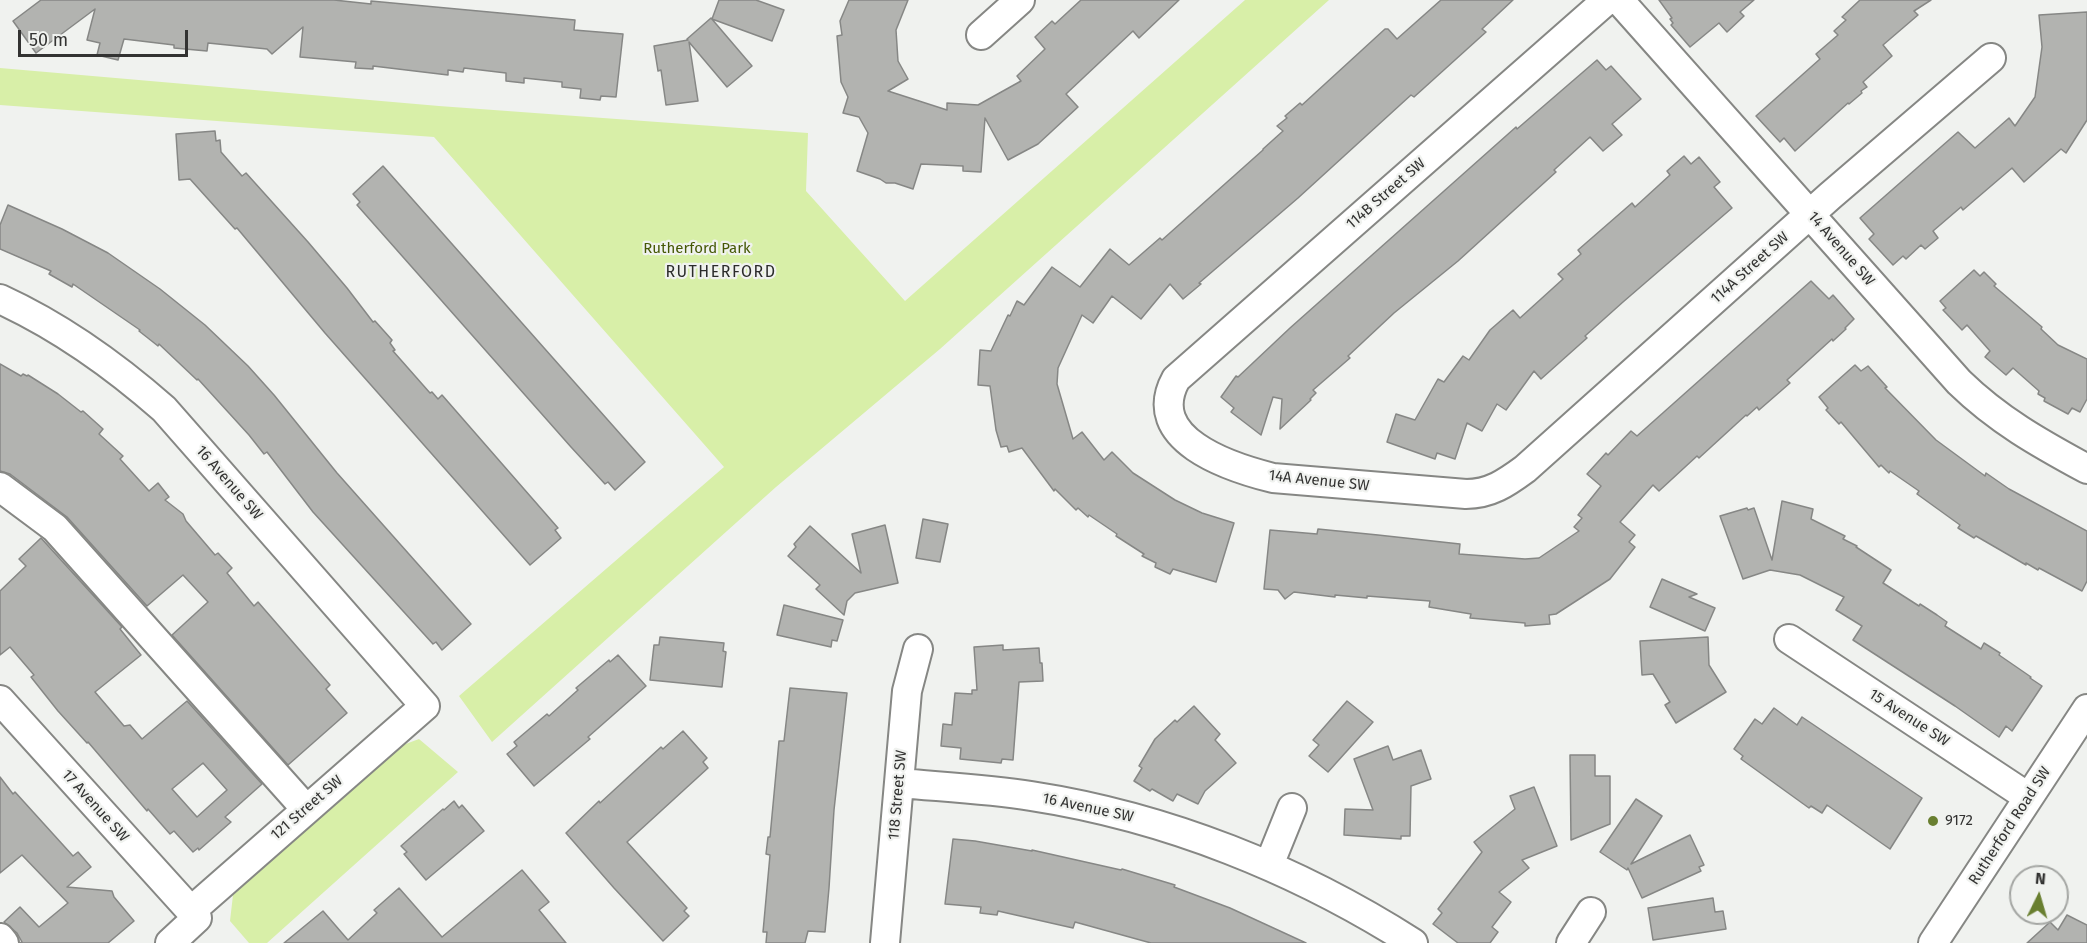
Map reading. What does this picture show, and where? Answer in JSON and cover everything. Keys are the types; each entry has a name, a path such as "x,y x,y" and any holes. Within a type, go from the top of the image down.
{"street":[{"path":"981,35 1020,0"},
{"name":"114B Street SW","path":"1169,392 1185,369 1607,0"},
{"name":"14 Avenue SW","path":"1619,0 1977,400 2022,432 2087,469"},
{"name":"114A Street SW","path":"1511,479 1810,214 1991,58"},
{"name":"16 Avenue SW","path":"0,299 67,335 99,356 164,409 424,706"},
{"name":"14A Avenue SW","path":"1169,392 1168,407 1175,427 1206,454 1248,472 1273,478 1466,494 1490,491 1511,479"},
{"path":"0,487 55,528 306,809"},
{"name":"15 Avenue SW","path":"1789,639 2028,797"},
{"name":"118 Street SW","path":"885,943 907,691 918,649"},
{"name":"17 Avenue SW","path":"0,700 194,915"},
{"name":"121 Street SW","path":"170,943 194,915 306,809 424,706"},
{"name":"Rutherford Road SW","path":"1933,943 2087,709"},
{"name":"16 Avenue SW","path":"899,783 1001,792 1094,808 1178,831 1269,865 1336,898 1413,943"},
{"path":"1269,865 1292,808"},
{"path":"1571,943 1592,912"},
{"path":"0,938 4,943"}],"green space":[{"name":"Rutherford Park","path":"1245,0 1329,0 940,349 776,487 492,742 459,696 724,467 434,137 0,105 0,68 439,106 808,133 806,191 905,301"},
{"path":"419,739 458,772 267,943 249,943 230,921 233,895 395,748"}],"building":[{"path":"41,0 334,0 371,4 371,1 575,20 574,30 623,34 616,97 601,96 600,100 580,98 581,89 562,87 562,82 524,78 524,83 506,81 506,73 464,68 463,72 448,70 448,75 373,66 373,69 355,68 356,62 300,57 303,27 272,54 267,49 208,43 207,51 124,39 118,60 97,55 100,43 87,40 95,9 36,53 13,21"},
{"path":"719,0 756,0 784,10 772,41 712,19"},
{"path":"849,0 908,0 896,30 898,61 908,79 888,91 947,110 947,103 978,105 1021,81 1017,76 1045,49 1035,37 1052,21 1055,24 1081,0 1179,0 1139,38 1133,31 1066,94 1078,107 1038,144 1008,160 985,118 981,172 963,171 963,166 921,164 913,189 895,183 886,183 857,171 868,133 859,117 843,113 848,97 841,82 837,36 842,35 840,21"},
{"path":"1441,0 1513,0 1482,29 1486,32 1414,97 1411,95 1183,299 1170,284 1141,319 1112,296 1093,323 1082,315 1058,368 1057,384 1073,439 1082,432 1104,460 1112,452 1133,473 1175,500 1202,513 1234,523 1216,582 1173,569 1170,574 1155,567 1156,563 1142,556 1144,554 1089,515 1088,517 1078,508 1076,510 1055,489 1054,491 1022,448 1009,452 1007,446 1001,447 996,430 990,386 978,385 980,350 991,351 1017,301 1024,305 1052,267 1080,287 1110,249 1129,265 1160,238 1162,240 1263,150 1283,131 1277,126 1287,118 1285,116 1300,103 1302,105 1385,29 1388,29 1397,39"},
{"path":"1659,0 1754,0 1740,12 1744,16 1727,32 1719,23 1690,47 1671,25 1673,23 1670,19 1672,18"},
{"path":"1860,0 1931,0 1914,11 1918,15 1883,45 1892,56 1863,82 1867,87 1861,91 1862,93 1795,151 1784,138 1780,142 1756,116 1820,59 1816,54 1838,35 1834,31 1846,20 1842,17"},
{"path":"2087,12 2087,120 2066,153 2061,149 2024,182 2012,168 1963,210 1961,207 1933,231 1938,238 1925,249 1921,245 1906,259 1903,256 1893,265 1869,239 1874,234 1860,218 1958,132 1975,148 2009,118 2015,126 2035,97 2042,47 2039,15"},
{"path":"711,18 752,66 727,87 689,42 698,101 666,105 661,70 658,71 654,46 688,40"},
{"path":"1597,60 1606,70 1611,66 1641,99 1612,124 1622,135 1603,151 1590,137 1554,170 1556,172 1458,261 1394,313 1348,356 1350,358 1313,390 1316,393 1311,400 1280,429 1282,399 1273,397 1261,435 1231,412 1234,408 1221,397 1236,376 1238,377 1516,127 1517,129"},
{"path":"215,131 216,141 220,140 221,152 242,176 246,173 308,242 373,322 375,321 392,340 390,343 395,350 393,351 430,393 432,392 438,399 442,395 558,528 555,530 561,538 530,565 325,333 237,228 235,229 190,179 179,180 176,134"},
{"path":"1684,156 1691,164 1699,157 1720,182 1714,187 1732,208 1585,336 1587,338 1541,379 1534,371 1506,410 1497,404 1482,431 1467,423 1455,459 1437,453 1435,459 1387,442 1396,414 1415,420 1438,379 1444,382 1463,356 1469,360 1490,330 1513,310 1520,318 1563,279 1558,274 1581,254 1578,250 1632,203 1635,207 1670,175 1667,171"},
{"path":"383,166 645,462 615,490 608,482 605,484 571,447 357,205 360,202 353,194"},
{"path":"8,205 108,253 160,289 205,325 248,366 274,395 337,473 471,624 442,650 436,642 433,644 313,512 267,452 264,454 198,379 159,344 158,346 140,330 73,284 72,287 49,274 51,271 0,249 0,225"},
{"path":"1974,270 1980,276 1984,272 1996,284 1994,286 2042,327 2041,329 2058,345 2087,359 2087,399 2080,412 2072,408 2068,414 2044,401 2045,398 2038,394 2039,391 2013,368 2006,375 1985,357 1990,351 1967,325 1962,330 1943,310 1946,308 1940,301"},
{"path":"1811,281 1829,299 1833,295 1854,319 1833,341 1832,339 1787,380 1790,383 1759,410 1757,407 1746,415 1659,491 1653,485 1620,522 1635,535 1629,542 1635,547 1610,579 1556,614 1549,615 1550,624 1525,626 1525,623 1470,618 1471,614 1429,607 1430,601 1367,596 1367,598 1335,595 1335,597 1294,592 1285,599 1278,590 1264,589 1270,530 1317,534 1318,529 1378,535 1460,544 1459,554 1539,558 1579,531 1574,527 1582,518 1578,515 1601,486 1587,474 1606,453 1608,455 1631,431 1637,436"},
{"path":"0,364 21,376 28,375 81,412 83,411 103,429 99,434 123,456 120,459 149,491 158,483 169,497 165,500 183,514 186,521 215,555 218,553 232,568 227,573 254,606 258,602 330,685 326,689 347,713 288,765 172,635 208,602 183,575 147,606 67,517 10,474 0,471"},
{"path":"1855,365 1861,371 1868,366 1887,387 1885,388 1936,440 1985,476 1986,473 2009,489 2087,531 2087,581 2082,591 2039,568 2038,570 2026,563 2026,565 1976,536 1974,538 1958,528 1960,525 1917,494 1919,491 1890,471 1889,473 1881,465 1879,467 1841,422 1839,424 1826,410 1828,408 1819,397"},
{"path":"1782,501 1813,509 1811,519 1845,536 1843,539 1891,570 1883,583 1937,615 1947,622 1945,626 1981,649 1984,643 2000,653 1999,655 2042,686 2012,731 2006,726 1999,737 1853,640 1862,626 1836,610 1844,597 1800,575 1770,570 1743,579 1720,516 1754,508 1772,560"},
{"path":"923,519 948,524 940,562 916,558"},
{"path":"885,525 898,583 855,593 847,601 844,615 816,589 820,585 788,556 796,547 794,544 810,526 861,573 852,534"},
{"path":"41,538 122,627 120,629 141,655 95,692 124,726 130,725 142,739 187,701 262,784 225,817 231,822 199,850 198,848 193,852 174,831 170,834 148,809 147,811 88,742 58,711 31,677 34,675 10,647 0,655 0,591 26,566 19,559","holes":["203,763 227,790 197,817 172,789"]},
{"path":"1662,579 1697,594 1689,597 1715,608 1705,631 1650,607"},
{"path":"784,605 843,620 837,641 832,640 831,647 777,635"},
{"path":"660,637 724,643 723,651 726,652 722,687 650,680 654,645 659,645"},
{"path":"1708,637 1709,665 1726,692 1676,723 1665,705 1670,702 1653,674 1642,675 1640,641"},
{"path":"1003,645 1003,650 1039,648 1043,681 1019,682 1013,760 1002,759 1001,763 960,759 961,748 941,746 943,724 952,725 955,693 972,694 972,690 977,690 974,647"},
{"path":"618,655 646,686 588,737 590,739 534,786 507,754 517,746 514,742 547,714 549,716 578,690 576,688"},
{"path":"790,688 847,693 834,810 825,932 808,931 805,943 766,943 767,932 763,932 770,855 766,854 768,837 770,837 779,741 784,741"},
{"path":"1347,701 1373,722 1328,772 1309,756 1319,745 1313,740"},
{"path":"1194,706 1220,734 1215,740 1236,763 1205,791 1198,804 1177,794 1173,801 1134,781 1142,768 1139,766 1155,739"},
{"path":"1774,708 1797,725 1802,717 1922,798 1890,849 1827,805 1822,813 1811,806 1809,808 1741,759 1743,756 1734,749 1755,719 1762,724"},
{"path":"683,731 707,758 703,762 708,768 627,842 687,908 684,911 689,916 663,941 566,833 599,801 600,803 661,747 663,749"},
{"path":"1388,746 1393,760 1421,750 1431,779 1411,786 1410,836 1401,836 1401,839 1344,835 1345,809 1373,810 1354,759"},
{"path":"1570,755 1595,755 1595,776 1610,776 1610,824 1571,840"},
{"path":"0,777 13,794 15,792 73,856 78,852 91,867 67,887 112,891 114,897 134,921 108,943 20,943 22,942 17,933 4,922 20,907 39,927 68,903 22,855 0,873"},
{"path":"1534,787 1557,846 1522,860 1529,868 1499,892 1511,902 1492,927 1498,932 1490,943 1458,943 1433,924 1442,913 1438,909 1482,852 1474,842 1515,809 1510,796"},
{"path":"1636,799 1662,816 1631,864 1690,835 1704,865 1699,867 1701,871 1642,898 1628,868 1627,870 1600,852"},
{"path":"454,801 459,808 462,805 484,831 426,880 404,854 407,852 401,846"},
{"path":"953,839 1032,850 1122,869 1175,885 1174,887 1230,908 1306,943 1151,943 1075,922 1073,928 998,911 997,915 980,913 981,907 945,904"},
{"path":"522,870 549,902 539,910 566,943 284,943 323,911 348,940 377,913 374,910 399,888 442,937"},
{"path":"1713,898 1715,912 1723,911 1726,929 1653,940 1648,908"},
{"path":"2069,916 2087,925 2087,943 2027,943 2047,925 2053,925 2058,930 2061,925 2069,925"}],"place":[{"name":"9172","path":"1933,821"}],"district":[{"name":"RUTHERFORD","path":"721,273"}]}
